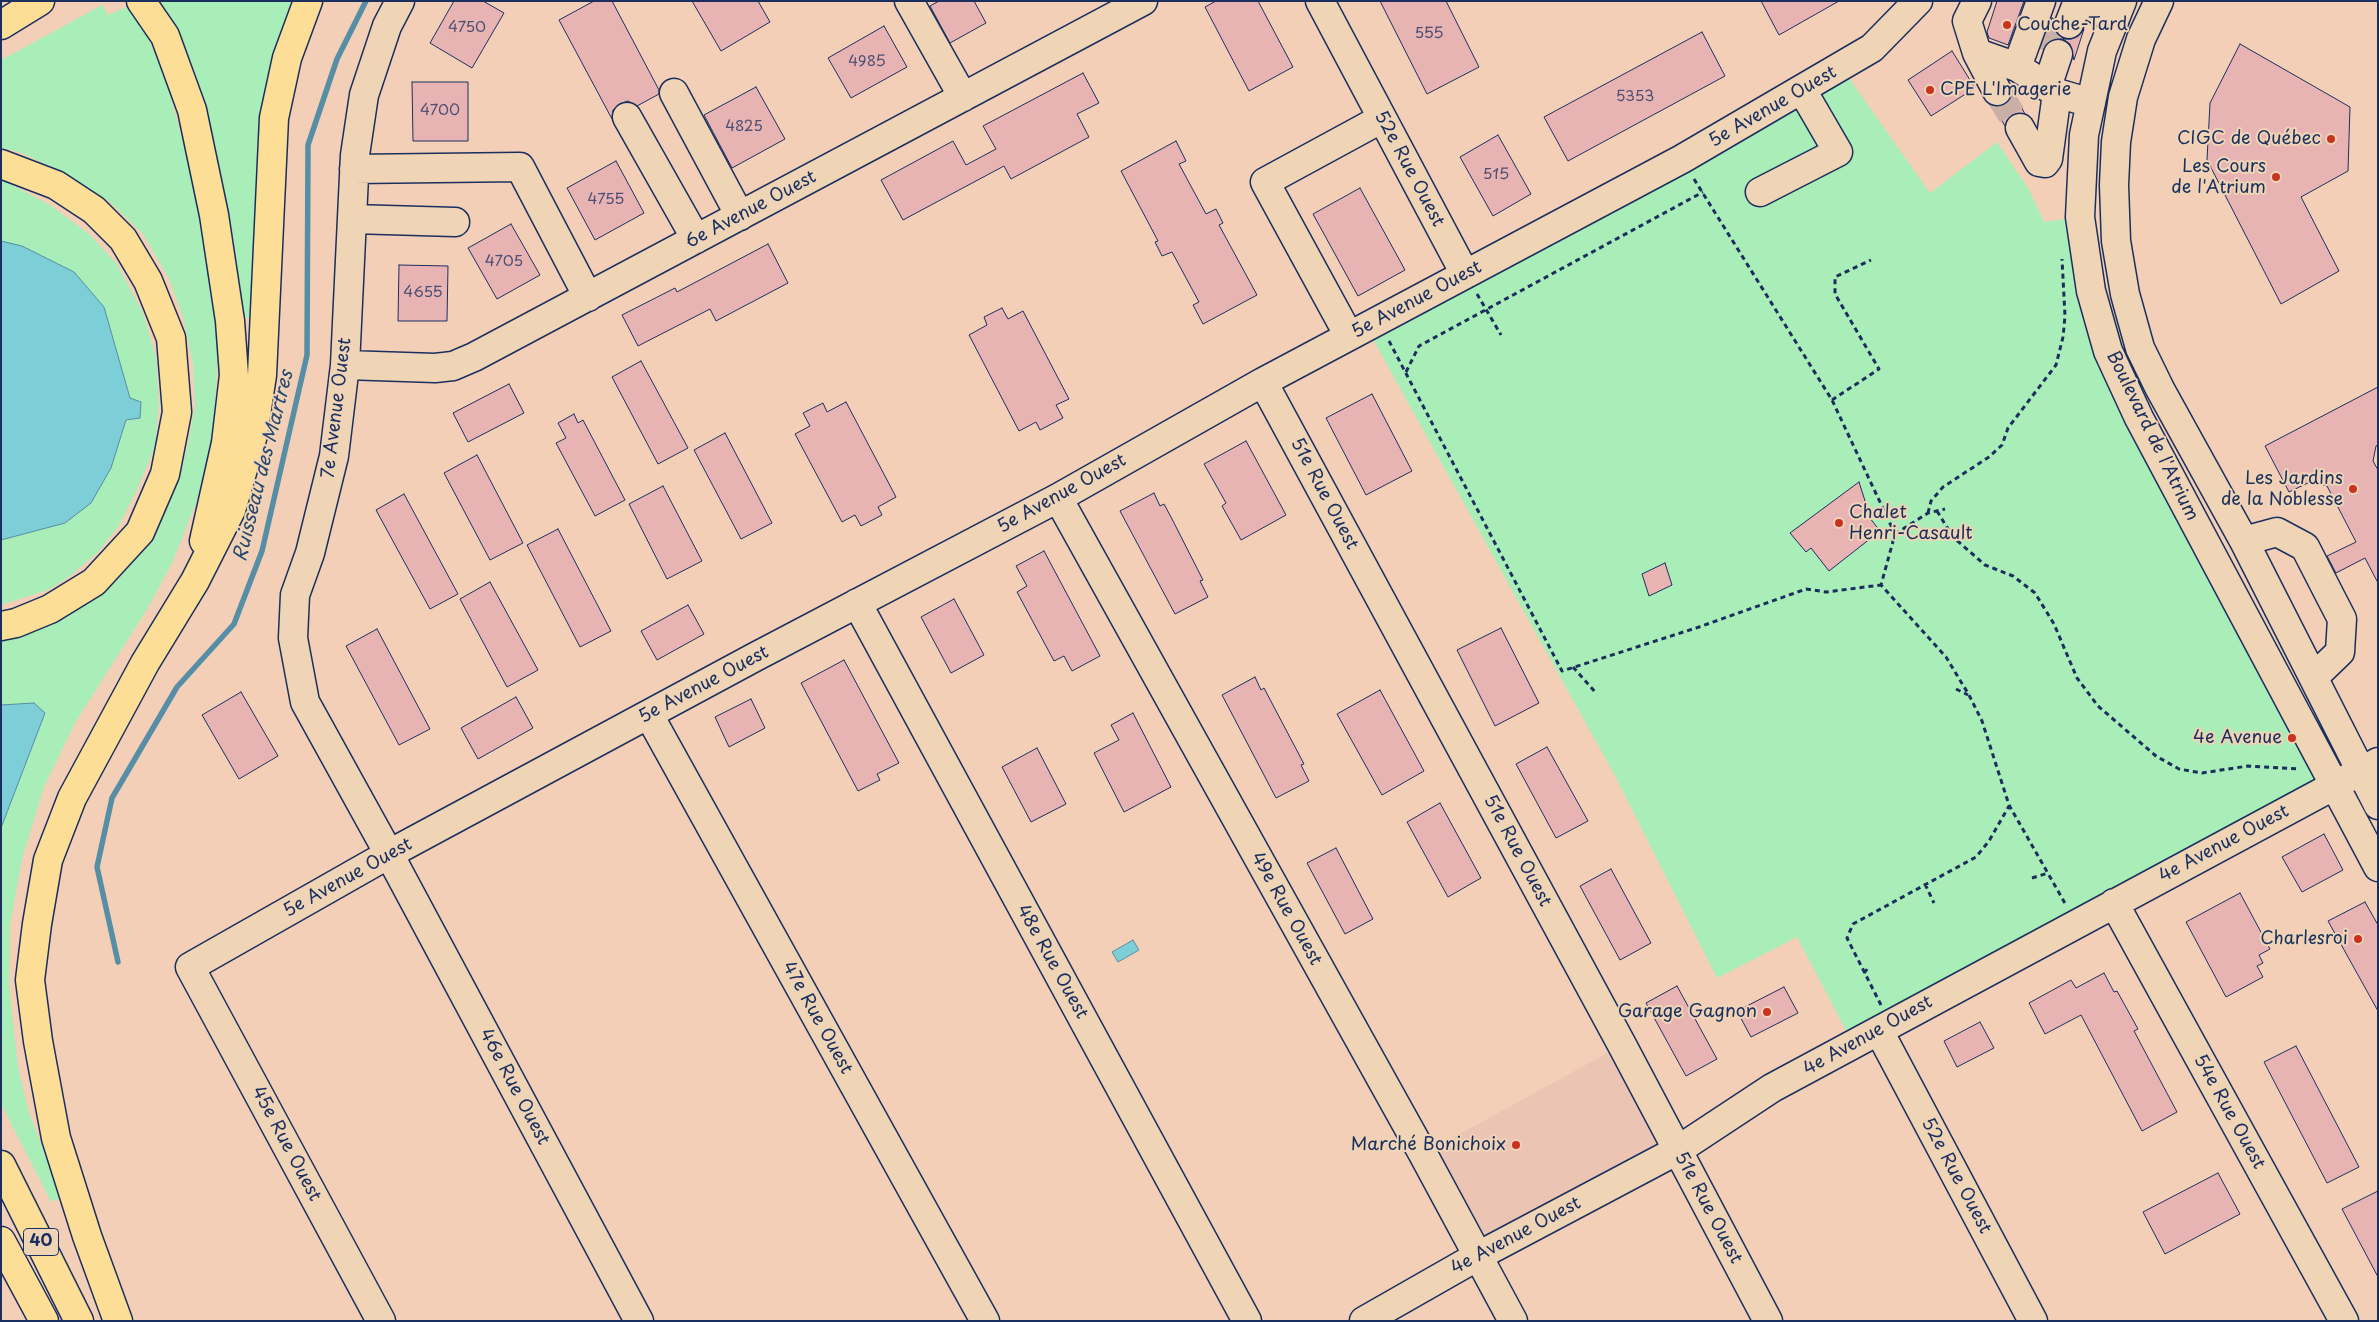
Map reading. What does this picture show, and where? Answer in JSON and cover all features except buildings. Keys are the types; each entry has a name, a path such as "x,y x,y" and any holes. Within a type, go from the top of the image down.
{"highway":[{"path":"1,9 16,1"},
{"path":"1,25 40,1"},
{"path":"141,1 165,36 192,110 214,215 230,322 234,375 226,443 195,581"},
{"path":"118,1321 87,1236 56,1138 38,1041 30,980 37,924 48,860 72,798 145,663 195,581 231,510 253,435 262,375 274,118 287,58 308,1"},
{"path":"1,164 56,185 94,210 123,239 148,281 171,338 177,412 165,474 140,532 94,582 50,609 16,623 1,626"},
{"name":"40","path":"1,1165 79,1321"},
{"name":"40","path":"1,1241 44,1321"}],"street":[{"name":"7e Avenue Ouest","path":"390,854 305,702 293,638 296,595 310,553 334,456 345,365 354,169 364,95 387,26 400,1"},
{"path":"909,1 963,97"},
{"name":"6e Avenue Ouest","path":"345,365 435,368 453,366 474,357 1143,1"},
{"name":"52e Rue Ouest","path":"1320,1 1465,274"},
{"name":"5e Avenue Ouest","path":"190,967 390,854 857,603 1058,498 1264,382 1682,159 1872,48 1918,1"},
{"path":"1977,1 1967,21 1977,52 1997,91"},
{"name":"Boulevard de l'Atrium","path":"2159,1 2141,39 2123,97 2116,142 2114,185 2116,240 2125,294 2140,348 2160,389 2244,541 2314,677 2369,767 2378,805"},
{"path":"2020,128 2038,162 2045,163 2048,159 2038,81 2063,8 2119,10"},
{"name":"Boulevard de l'Atrium","path":"2119,10 2102,51 2084,135 2080,217 2090,291 2108,351 2139,418 2378,867"},
{"path":"2038,81 2049,51"},
{"path":"1977,52 2038,81 2091,103"},
{"path":"1760,192 1838,152 1802,90"},
{"path":"674,93 740,216"},
{"path":"627,116 696,239"},
{"path":"1350,336 1265,182 1381,119"},
{"path":"354,169 520,168 588,297"},
{"path":"352,219 455,222"},
{"name":"51e Rue Ouest","path":"1264,382 1678,1150 1768,1321"},
{"name":"49e Rue Ouest","path":"1058,498 1513,1321"},
{"path":"2244,541 2277,532 2305,547 2342,619 2340,652 2314,677"},
{"name":"48e Rue Ouest","path":"857,603 1247,1321"},
{"name":"47e Rue Ouest","path":"649,715 984,1321"},
{"name":"4e Avenue Ouest","path":"1364,1321 1478,1256 1678,1150 1772,1088 2076,924 2330,780 2369,767"},
{"name":"46e Rue Ouest","path":"390,854 639,1321"},
{"name":"54e Rue Ouest","path":"2114,903 2344,1321"},
{"name":"45e Rue Ouest","path":"190,967 381,1321"},
{"name":"52e Rue Ouest","path":"1885,1027 2033,1321"}],"path":[{"path":"1682,159 1832,400 1896,534"},
{"path":"1406,372 1419,346 1703,192"},
{"path":"1928,513 1931,501 1943,487 1989,458 2002,445 2008,428 2056,365 2063,337 2065,316 2061,261 2064,252"},
{"path":"1832,400 1879,369 1835,294 1835,277 1871,260"},
{"path":"1465,274 1501,335"},
{"path":"1377,321 1406,372 1562,671 1699,627 1806,589 1826,592 1881,586"},
{"path":"1881,586 1896,534 1928,513 1945,508"},
{"path":"1937,511 1953,537 1985,564 2013,576 2035,593 2054,624 2077,678 2098,706 2156,756 2179,769 2202,773 2248,766 2292,768 2330,780"},
{"path":"1881,586 1946,657 1969,695 1982,721 2009,805 2076,924"},
{"path":"1572,667 1597,694"},
{"path":"1956,689 1969,695"},
{"path":"1885,1027 1864,973 1847,938 1853,924 1976,857 1989,841 2009,805"},
{"path":"2032,878 2048,873"},
{"path":"1925,884 1934,903"},
{"path":"1864,973 1870,967"}],"shaded area":[{"path":"1622,1045 1678,1150 1478,1256 1423,1154"}],"green space":[{"path":"159,1 291,1 275,54 252,318 240,317 231,227 217,157 193,67 177,30"},
{"path":"102,5 108,15 128,6 148,38 165,76 190,168 207,248 218,349 215,410 210,450 196,503 173,561 149,606 75,723 44,787 22,859 10,925 9,985 18,1068 29,1113 62,1197 51,1202 1,1104 1,638 37,626 179,475 188,445 195,405 193,364 183,317 169,279 143,234 110,202 63,172 19,152 1,148 1,60"},
{"path":"1841,67 1930,193 1997,142 2029,190 2044,222 2080,217 2090,291 2327,775 1853,1044 1797,937 1717,978 1614,774 1366,327"},
{"path":"1,179 50,205 89,234 117,264 143,313 156,357 159,403 155,446 137,490 118,527 98,552 70,576 48,590 1,605"}],"water":[{"path":"1,241 22,246 74,272 104,307 130,398 141,402 140,418 126,420 111,468 91,503 65,523 1,540"},
{"path":"34,703 45,713 1,828 1,705"},
{"path":"1133,940 1139,950 1118,962 1112,952"}],"waterway":[{"name":"Ruisseau des Martres","path":"118,962 97,867 112,798 177,687 234,624 262,551 307,355 308,145 337,59 366,1"}],"tunnel":[{"path":"2041,49 2052,18"},
{"path":"1997,91 2020,128"}],"place":[{"name":"Couche-Tard","path":"2007,25"},
{"name":"CPE L'Imagerie","path":"1930,90"},
{"name":"CIGC de Québec","path":"2331,139"},
{"name":"Les Cours de l'Atrium","path":"2276,177"},
{"name":"Les Jardins de la Noblesse","path":"2353,489"},
{"name":"Chalet Henri-Casault","path":"1839,523"},
{"name":"4e Avenue","path":"2292,738"},
{"name":"Charlesroi","path":"2358,939"},
{"name":"Garage Gagnon","path":"1767,1012"},
{"name":"Marché Bonichoix","path":"1516,1145"}]}
